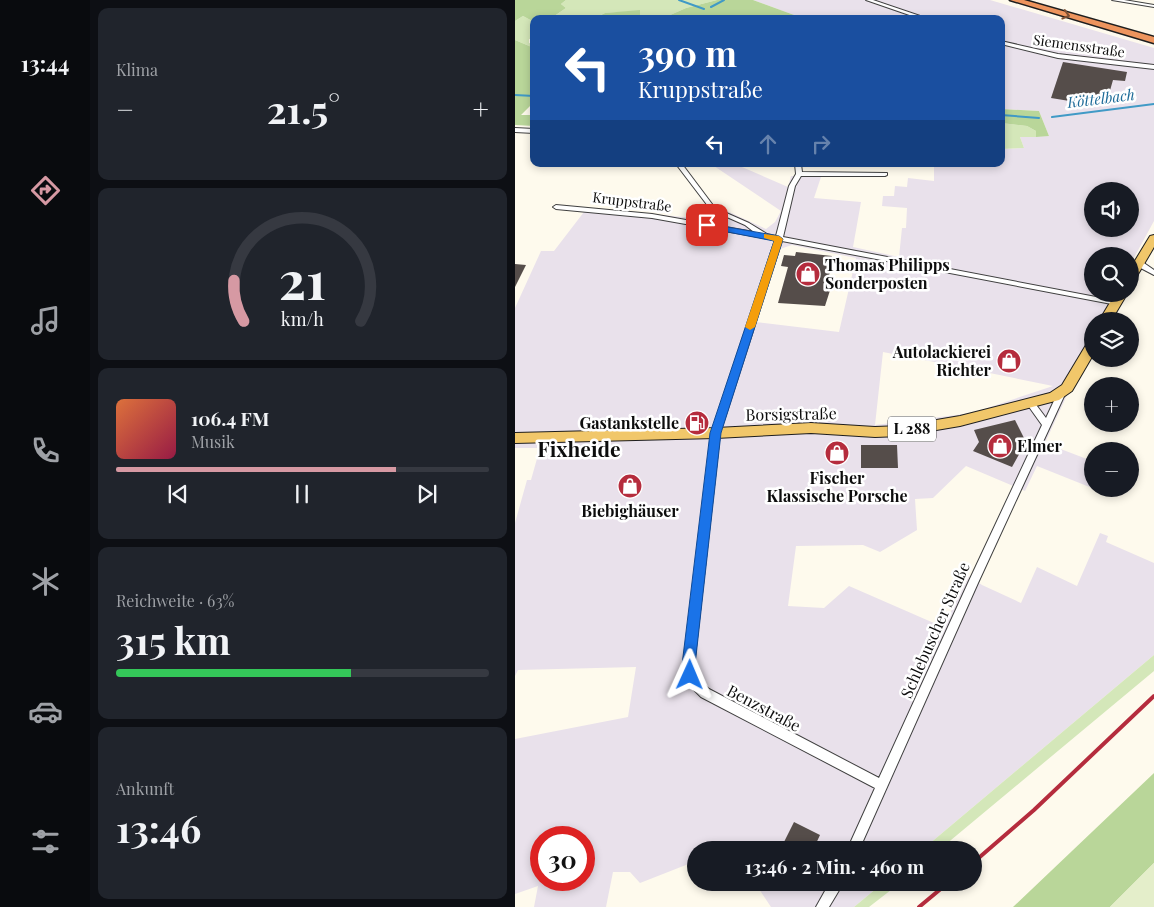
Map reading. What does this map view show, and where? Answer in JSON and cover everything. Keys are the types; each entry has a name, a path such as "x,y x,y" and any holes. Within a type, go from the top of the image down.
{"highway":[{"path":"1014,0 1154,40"},
{"path":"1049,0 1111,17"}],"main road":[{"path":"1139,261 1154,238"},
{"name":"Schlebuscher Straße","path":"1062,392 1084,357"},
{"name":"Borsigstraße","path":"515,438 716,433 811,428 901,431 960,421 1031,404 1062,392"}],"street":[{"path":"868,0 915,15"},
{"path":"1114,0 1154,6"},
{"name":"Siemensstraße","path":"1005,43 1057,56 1154,67"},
{"path":"515,130 530,131"},
{"path":"681,167 713,209 747,224 765,236"},
{"path":"798,167 799,174 885,174"},
{"name":"Benzstraße","path":"799,174 793,186 779,239 716,433 689,665 690,675 699,689 705,693 882,786"},
{"name":"Kruppstraße","path":"556,207 652,216 1084,292"},
{"path":"1139,264 1154,273"},
{"name":"Schlebuscher Straße","path":"857,841 973,583 1044,435 1046,424 1057,406 1062,392"},
{"path":"1031,404 1046,424"},
{"path":"822,907 832,891"}],"shaded area":[{"path":"753,0 990,0 1154,48 1154,221 1139,248 1084,247 1084,302 1111,302 1106,312 1084,312 1084,358 1045,443 1084,458 1084,485 1037,466 1025,491 966,466 933,498 915,499 917,530 880,552 863,545 796,546 788,606 824,608 849,586 943,627 969,576 982,585 1021,603 1037,567 1077,586 1100,533 1108,536 1106,542 1154,563 1154,655 933,841 687,841 687,865 640,883 630,872 613,872 606,907 534,907 537,891 595,891 595,826 530,826 530,889 515,894 515,739 628,717 636,667 518,670 515,676 515,523 527,480 531,480 540,448 515,448 515,308 541,251 554,251 587,208 694,218 716,206 766,229 775,222 781,211 715,167 742,167 788,187 791,176 821,177 814,198 861,202 853,247 899,257 902,228 906,228 907,208 882,206 883,196 894,196 895,186 907,187 908,178 934,181 934,167 1005,167 1005,149 1024,148 1020,137 1049,136 1039,111 1005,109 1005,15 794,15","holes":["792,245 856,258 839,332 756,322 776,255 780,249","883,352 1053,386 972,413 875,425"]},
{"path":"760,891 873,891 854,907 771,907"}],"green space":[{"path":"515,0 566,0 561,4 566,8 556,15 530,15 530,20 523,16 515,21"},
{"path":"566,0 717,0 686,8 670,15 640,15 640,11 605,13 601,15 556,15 566,8 561,4"},
{"path":"717,0 753,0 794,15 670,15 686,8"},
{"path":"640,10 640,15 601,15"},
{"path":"523,16 530,20 530,46 515,40 515,21"},
{"path":"515,40 530,46 530,106 521,115 530,115 530,126 515,125"},
{"path":"1005,109 1039,111 1049,136 1036,137 1036,131 1027,126 1005,123"},
{"path":"1005,123 1027,126 1036,131 1036,137 1020,137 1024,148 1005,149"},
{"path":"1154,655 1154,671 950,841 933,841"},
{"path":"1154,773 1154,863 1110,907 1013,907"},
{"path":"1154,863 1154,907 1110,907"},
{"path":"873,891 890,891 869,907 854,907"}],"building":[{"path":"1063,62 1127,72 1125,81 1113,80 1107,101 1090,99 1088,104 1051,98"},
{"name":"Thomas Philipps Sonderposten","path":"796,252 832,256 831,259 833,260 828,280 833,281 825,306 778,303 788,267 781,266 784,255 795,256"},
{"path":"515,264 526,265 515,287"},
{"name":"Elmer","path":"1015,420 1026,442 1012,467 973,451 979,442 974,430"},
{"path":"861,445 897,445 898,468 861,468"},
{"path":"794,822 820,835 817,841 784,841"}],"waterway":[{"path":"679,0 704,9"},
{"path":"711,7 724,0"},
{"name":"Köttelbach","path":"515,95 530,96"},
{"name":"Köttelbach","path":"1052,117 1154,104"},
{"name":"Köttelbach","path":"1005,115 1039,118"}],"railway":[{"path":"982,855 1034,810 1154,696"},
{"path":"919,907 938,891"}],"slow traffic":[{"path":"750,327 779,239 767,236"}],"place":[{"name":"Thomas Philipps Sonderposten","path":"808,274"},
{"name":"Autolackierei Richter","path":"1009,361"},
{"name":"Gastankstelle","path":"697,423"},
{"name":"Elmer","path":"1000,446"},
{"name":"Fischer Klassische Porsche","path":"837,453"},
{"name":"Biebighäuser","path":"630,486"}],"district":[{"name":"Fixheide","path":"579,450"}],"route":[{"path":"690,675 689,665 716,433 779,239 707,225"}]}
